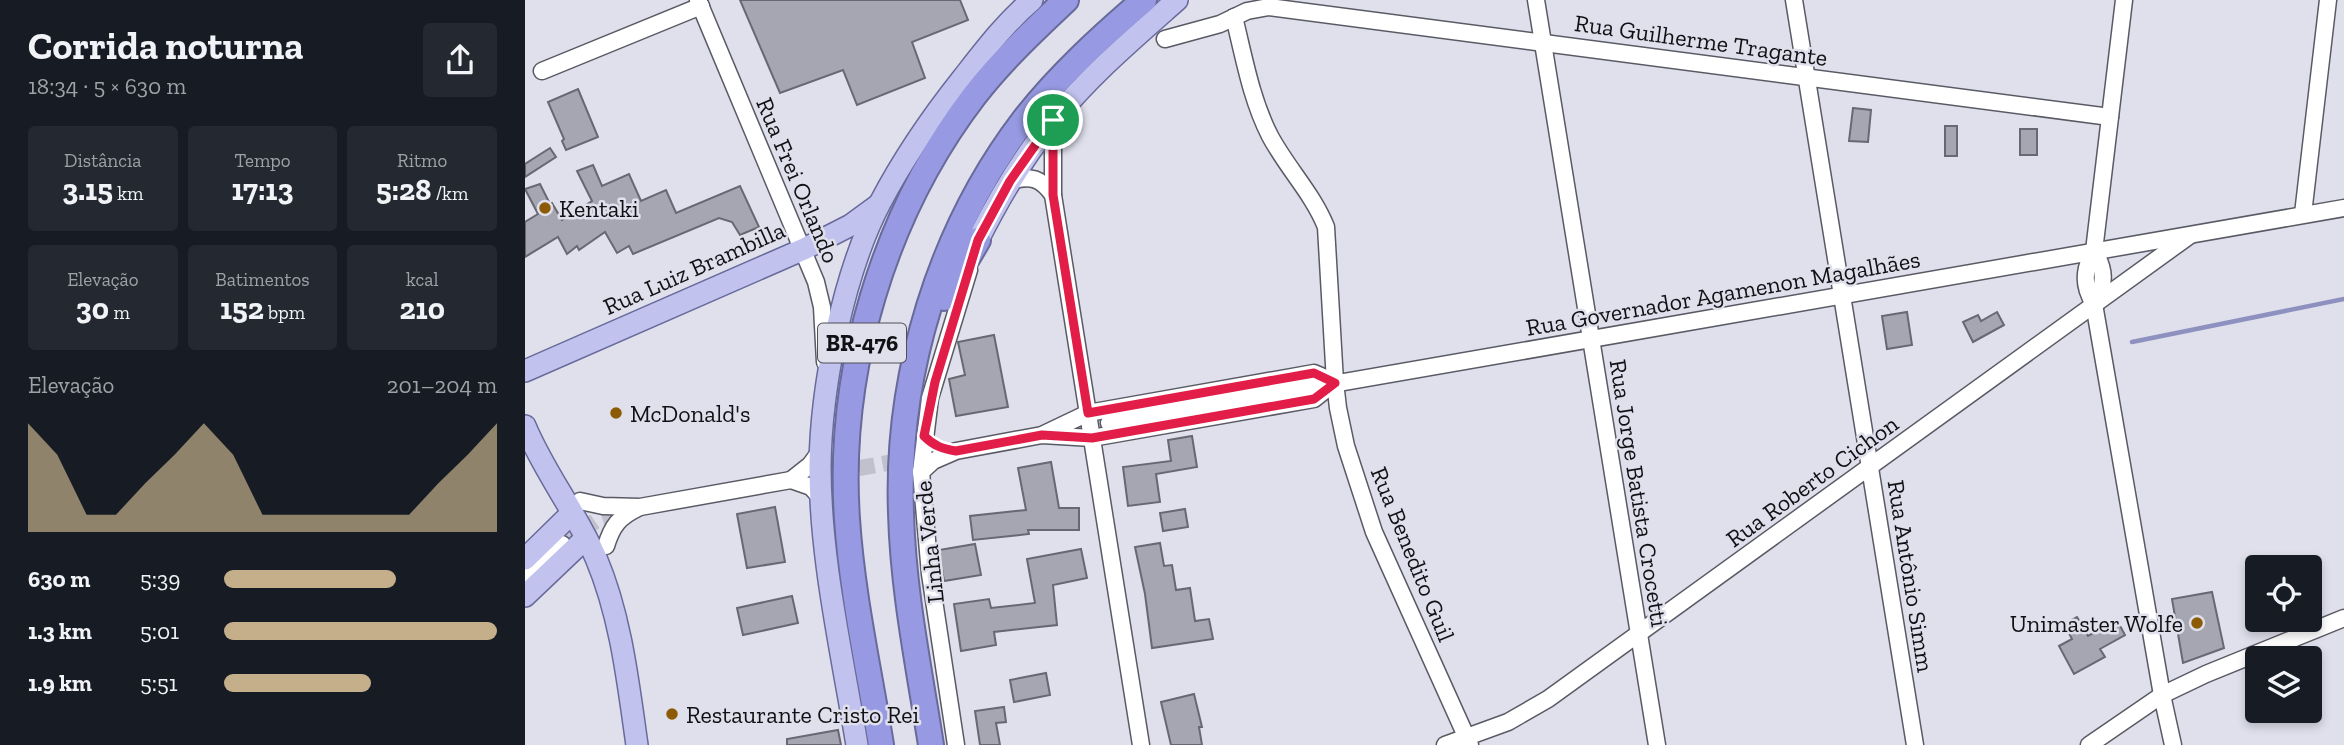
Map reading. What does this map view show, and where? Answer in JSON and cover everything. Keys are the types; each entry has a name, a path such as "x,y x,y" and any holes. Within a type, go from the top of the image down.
{"highway":[{"name":"BR-476","path":"881,745 851,560 846,482 850,410 869,310 885,260 925,171 975,95 1009,55 1066,0"},
{"name":"Linha Verde","path":"931,745 906,582 901,512 903,428 921,338 942,270 961,223 999,154 1057,81 1144,0"},
{"path":"921,338 978,240"}],"main road":[{"path":"857,745 827,563 821,498 821,450 826,384 853,273 879,205 933,116 1011,8 1032,0"},
{"name":"Linha Verde","path":"978,240 1010,181 1053,120 1105,65 1177,0"},
{"name":"Rua Luiz Brambilla","path":"525,371 845,229 879,205"},
{"path":"525,424 538,457 606,546 617,578 621,601 621,640"},
{"path":"576,507 602,574 621,640 637,745"},
{"path":"525,559 576,507"},
{"path":"525,596 586,538"}],"street":[{"name":"Rua Jorge Batista Crocetti","path":"1536,0 1657,745"},
{"name":"Rua Antônio Simm","path":"1794,0 1915,745"},
{"path":"2123,0 2094,251 2101,263 2104,278 2102,292 2094,304 2173,745"},
{"path":"2303,214 2328,0"},
{"path":"542,71 700,3"},
{"name":"Rua Frei Orlando","path":"700,3 816,282 822,307 826,384"},
{"name":"Rua Guilherme Tragante","path":"1165,39 1209,27 1247,11 1269,7 2110,117"},
{"name":"Rua Benedito Guil","path":"1234,17 1262,120 1321,214 1326,227 1335,383 1344,436 1370,521 1469,742"},
{"path":"1053,120 1053,195 1141,745"},
{"path":"1010,181 1033,177 1040,180 1053,195"},
{"name":"Rua Governador Agamenon Magalhães","path":"1109,423 2344,208"},
{"name":"Rua Roberto Cichon","path":"1445,745 1469,742 1527,712 1639,634 2194,232"},
{"name":"Linha Verde","path":"956,745 927,553 921,472 924,436 935,382 978,240"},
{"path":"921,472 933,461 956,451 1042,435 1092,438 1314,399 1335,383 1314,373 1088,413 1042,435"},
{"path":"924,436 934,446 956,451"},
{"path":"576,507 640,507 791,480 810,465 821,450"},
{"path":"791,480 811,487 821,498"},
{"path":"606,546 618,519 640,507"},
{"path":"525,579 562,544"},
{"path":"2089,745 2162,695 2206,674 2344,618"}],"building":[{"path":"740,0 960,0 968,20 912,42 925,78 857,105 843,70 780,93"},
{"path":"578,89 598,137 566,150 548,102"},
{"path":"1853,108 1871,110 1868,142 1849,141"},
{"path":"1945,126 1957,126 1957,156 1945,156"},
{"path":"2020,129 2037,129 2037,155 2020,155"},
{"path":"550,148 556,157 525,177 525,164"},
{"path":"593,165 602,186 629,174 641,201 666,190 676,213 740,186 759,227 740,235 732,222 719,218 633,254 629,246 617,253 605,232 579,250 577,246 567,254 558,237 525,257 525,222 538,214 525,189 540,184 562,220 592,201 577,171"},
{"path":"1907,312 1912,345 1887,349 1882,316"},
{"path":"1997,312 2004,325 1973,342 1963,322 1978,315 1981,321"},
{"path":"994,335 1008,407 956,416 949,379 965,375 958,342"},
{"path":"1192,436 1197,467 1156,474 1160,502 1128,506 1123,467 1171,461 1168,440"},
{"path":"1051,462 1059,508 1079,508 1079,530 1028,530 1029,534 973,540 970,516 1026,510 1018,468"},
{"path":"775,507 785,562 747,568 737,514"},
{"path":"1185,509 1188,527 1163,531 1160,513"},
{"path":"1160,543 1164,566 1172,565 1176,590 1190,588 1195,621 1209,619 1213,639 1152,648 1135,547"},
{"path":"975,544 981,575 944,581 939,550"},
{"path":"1081,549 1087,578 1053,585 1057,625 994,632 996,645 961,651 954,604 989,599 991,608 1035,603 1027,559"},
{"name":"Unimaster Wolfe","path":"2212,592 2224,648 2183,663 2172,599"},
{"path":"792,596 798,623 743,635 737,608"},
{"path":"2077,617 2088,636 2117,620 2125,635 2100,649 2105,657 2074,674 2059,646 2072,639 2064,624"},
{"path":"1046,673 1050,695 1014,702 1010,680"},
{"path":"1194,694 1202,727 1199,727 1202,745 1171,745 1161,702"},
{"path":"1004,707 1006,722 996,723 1000,745 980,745 975,711"},
{"path":"838,730 841,745 787,745 787,739"}],"waterway":[{"path":"2132,342 2344,299"}],"tunnel":[{"path":"1053,433 1109,423"},
{"path":"788,481 910,459"},
{"path":"562,544 597,520 635,509"}],"place":[{"name":"Kentaki","path":"545,208"},
{"name":"McDonald's","path":"616,413"},
{"name":"Unimaster Wolfe","path":"2197,623"},
{"name":"Restaurante Cristo Rei","path":"672,714"}],"route":[{"path":"1053,120 1053,195 1088,413 1314,373 1335,383 1314,399 1092,438 1042,435 956,451 934,446 924,436 930,398 978,240 1010,181 1053,120"}]}
